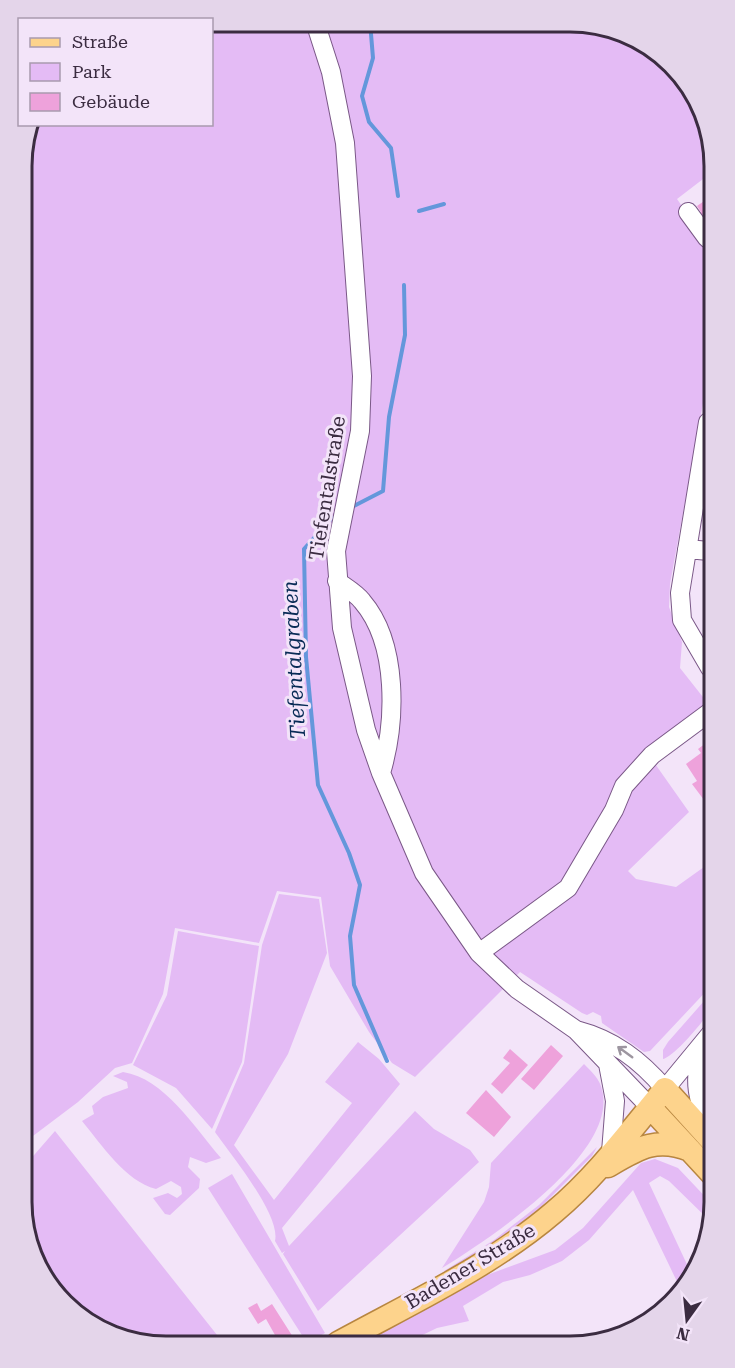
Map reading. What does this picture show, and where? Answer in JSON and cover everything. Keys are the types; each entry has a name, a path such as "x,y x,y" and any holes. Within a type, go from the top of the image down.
{"main road":[{"path":"658,1098 703,1133"},
{"path":"658,1098 690,1150 703,1164"},
{"name":"Badener Straße","path":"350,1336 519,1239 556,1211 592,1174 658,1098"},
{"name":"Badener Straße","path":"592,1174 634,1149 667,1143 690,1150"}],"street":[{"name":"Tiefentalstraße","path":"319,32 339,108 349,189 363,395 360,431 336,551 337,581 351,674 381,774 424,873 479,953 517,989 576,1030 608,1064 658,1098"},
{"path":"688,212 704,234"},
{"path":"704,448 680,593 682,620 704,657"},
{"path":"687,549 704,551"},
{"path":"337,581 362,601 381,634 387,657 394,706 381,774"},
{"path":"479,953 568,888 614,810 624,786 652,755 703,717"},
{"name":"Tiefentalstraße","path":"576,1030 615,1044 641,1064 658,1098"},
{"path":"658,1098 703,1043"},
{"path":"703,1051 695,1074 696,1092 703,1112"},
{"path":"608,1064 615,1101 611,1152"}],"green space":[{"path":"213,32 578,32 595,34 629,45 658,65 681,91 696,123 703,157 704,178 677,199 704,238 704,399 670,584 669,607 682,642 680,668 703,698 703,711 646,751 689,812 628,871 636,879 676,887 703,867 703,994 650,1051 644,1052 602,1023 601,1016 593,1012 587,1015 582,1013 520,972 415,1077 392,1063 369,1032 330,966 321,897 277,891 259,943 175,928 163,994 132,1063 115,1068 78,1102 32,1137 32,166 38,126 213,126"},
{"path":"279,894 319,899 327,953 288,1054 234,1145 274,1200 352,1103 325,1082 358,1042 379,1059 400,1084 282,1228 289,1246 415,1111 434,1129 470,1150 479,1162 318,1311 283,1254 285,1251 282,1253 275,1241 275,1230 263,1201 215,1132 244,1063 262,945"},
{"path":"178,931 259,946 242,1062 212,1129 176,1088 133,1065 167,995"},
{"path":"703,1002 703,1020 682,1045 663,1059 663,1050"},
{"path":"584,1064 597,1079 602,1090 602,1115 591,1140 571,1167 546,1192 489,1237 442,1268 484,1202 489,1187 491,1163"},
{"path":"123,1072 138,1076 165,1094 178,1106 221,1158 206,1163 190,1157 188,1167 200,1179 199,1188 170,1215 165,1214 153,1198 168,1193 177,1198 182,1194 181,1187 171,1181 156,1189 134,1178 115,1161 82,1121 94,1114 92,1106 103,1097 128,1088 127,1082 113,1076"},
{"path":"55,1131 218,1336 166,1336 131,1332 106,1323 77,1303 54,1277 39,1245 32,1211 32,1157"},
{"path":"597,1147 592,1156 540,1208 496,1243 447,1274 444,1271 494,1240 539,1205"},
{"path":"655,1159 678,1168 703,1194 703,1214 669,1181 660,1176 649,1183 688,1266 677,1282 633,1190 589,1240 562,1261 530,1275 503,1282 463,1306 469,1321 437,1328 420,1336 375,1336 487,1275 555,1250 583,1228 641,1163"},
{"path":"232,1174 325,1333 320,1336 303,1336 208,1188"}],"building":[{"path":"704,201 704,222 698,213 701,212 697,206"},
{"path":"703,745 703,799 692,784 697,781 686,764 701,753 698,749"},
{"path":"551,1045 563,1056 534,1090 521,1079"},
{"path":"510,1049 528,1065 502,1094 491,1084 510,1063 503,1058"},
{"path":"486,1090 511,1117 494,1137 466,1113"},
{"path":"257,1303 261,1311 272,1304 292,1336 276,1336 266,1319 258,1324 248,1308"}],"waterway":[{"name":"Tiefentalgraben","path":"371,32 373,58 362,96 369,122 391,148 398,196"},
{"name":"Tiefentalgraben","path":"419,211 444,204"},
{"name":"Tiefentalgraben","path":"350,508 383,491 389,417 405,335 404,285"},
{"name":"Tiefentalgraben","path":"338,515 331,519 304,549 306,657 318,785 349,853 360,885 350,936 354,985 387,1061"}]}
